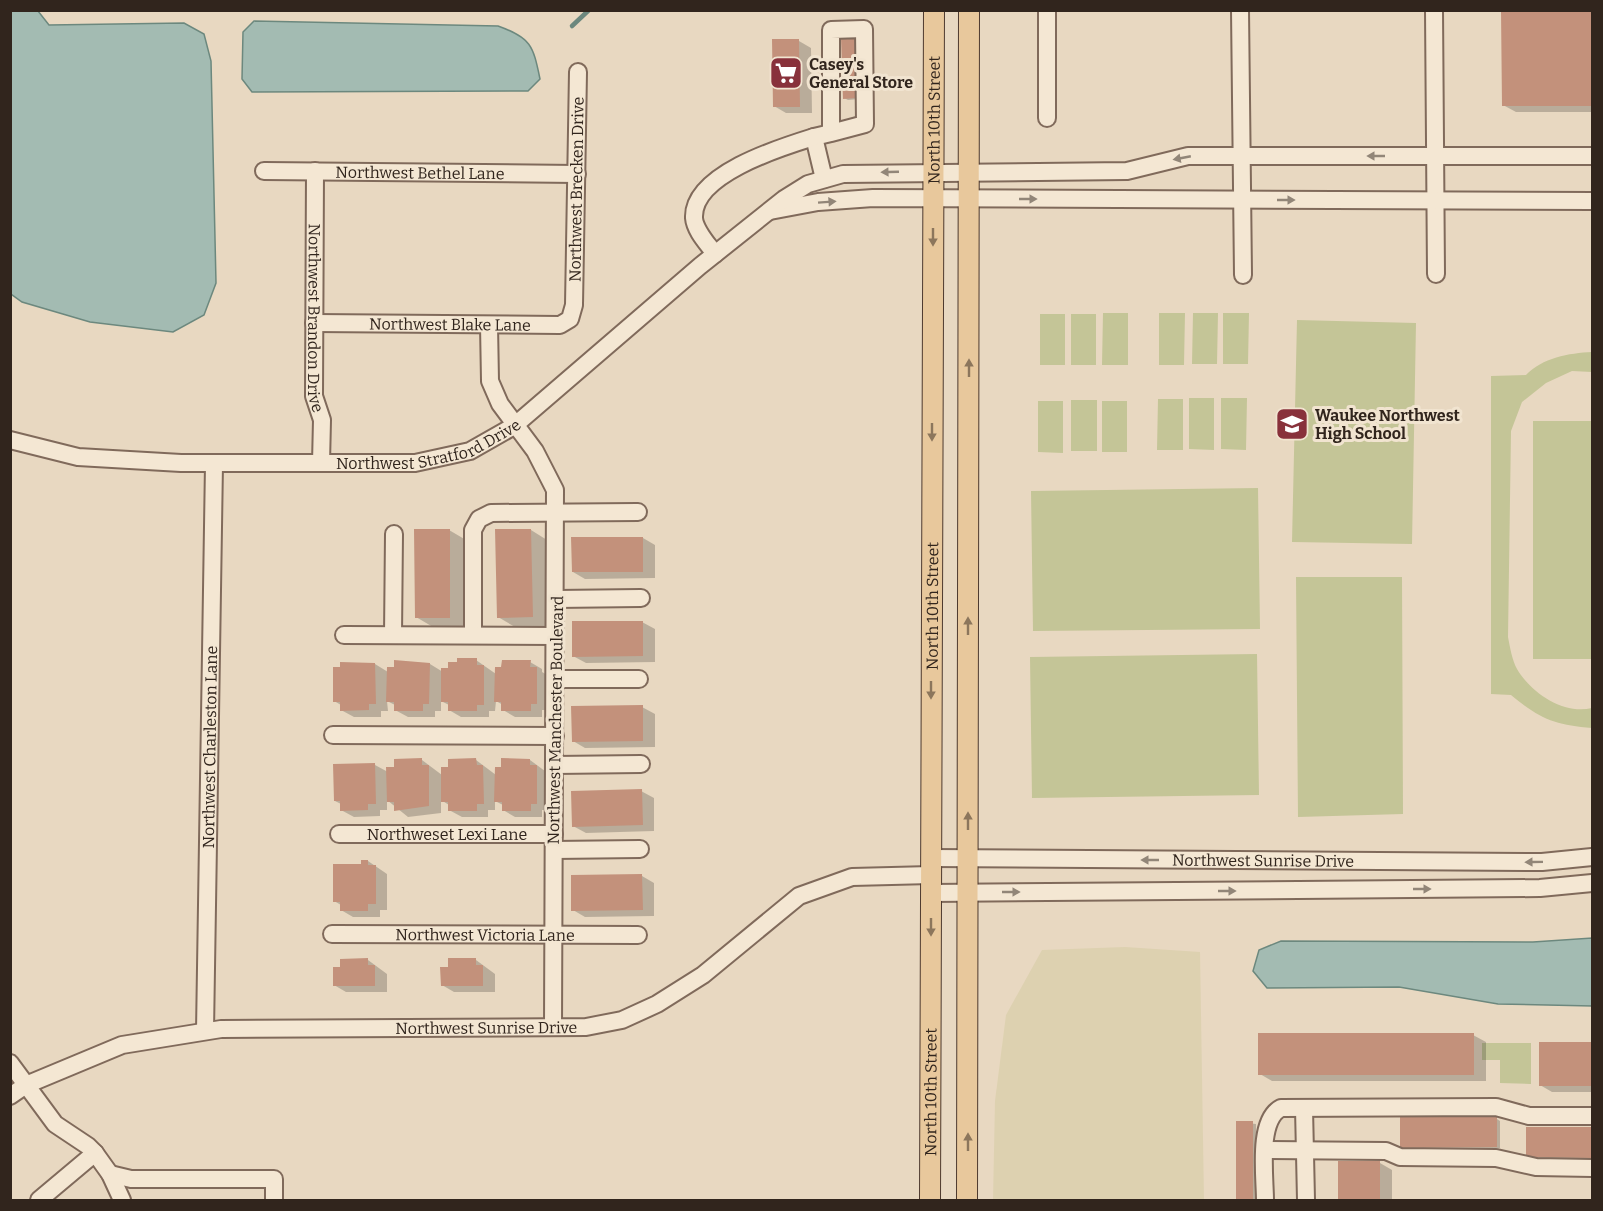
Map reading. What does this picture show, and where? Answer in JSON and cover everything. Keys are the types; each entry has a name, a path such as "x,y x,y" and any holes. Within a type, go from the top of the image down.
{"main road":[{"name":"North 10th Street","path":"930,1200 934,10"},
{"path":"968,1200 969,10"}],"street":[{"path":"1047,10 1047,118"},
{"path":"1240,10 1243,275"},
{"path":"1434,10 1436,273"},
{"path":"715,254 697,228 694,218 705,192 730,172 768,151 865,124 864,29 831,30 831,133"},
{"name":"Northwest Brecken Drive","path":"574,305 578,72"},
{"path":"814,137 824,179"},
{"name":"Northwest Stratford Drive","path":"10,440 78,457 130,462 415,463 470,451 514,426 715,254 770,211 808,184 843,174 933,171 1127,171 1188,156 1593,156"},
{"name":"Northwest Bethel Lane","path":"264,171 577,174"},
{"name":"Northwest Brandon Drive","path":"315,171 314,396 322,420 321,463"},
{"name":"Northwest Stratford Drive","path":"770,211 818,202 873,198 1593,201"},
{"name":"Northwest Blake Lane","path":"314,323 560,325 570,319 574,305"},
{"name":"Northwest Manchester Boulevard","path":"489,325 490,381 500,404 514,426 535,451 555,490 553,1027"},
{"name":"Northwest Charleston Lane","path":"206,1031 214,464"},
{"path":"473,634 472,530 479,519 491,513 638,512"},
{"path":"393,635 394,534"},
{"path":"556,599 641,598"},
{"path":"344,635 555,636"},
{"path":"556,680 639,679"},
{"path":"333,735 555,736"},
{"path":"555,765 641,764"},
{"name":"Northweset Lexi Lane","path":"339,834 554,842 640,849"},
{"name":"Northwest Sunrise Drive","path":"10,1096 27,1084 122,1045 222,1029 586,1027 622,1020 657,1004 703,975 799,896 852,877 931,876 968,859 1542,862 1593,857"},
{"name":"Northwest Sunrise Drive","path":"931,876 968,893 1540,888 1593,883"},
{"name":"Northwest Victoria Lane","path":"332,934 638,935"},
{"path":"10,1063 55,1124 88,1146 95,1154 110,1174 122,1200"},
{"path":"1265,1200 1264,1136 1273,1112 1281,1108 1496,1107 1529,1116 1593,1116"},
{"path":"1304,1108 1306,1200"},
{"path":"1265,1150 1386,1151 1400,1157 1496,1158 1536,1167 1593,1167"},
{"path":"39,1200 95,1154"},
{"path":"110,1174 131,1179 274,1179 274,1200"}],"shaded area":[{"path":"10,11 38,11 49,25 184,23 204,34 211,61 216,283 204,315 173,332 90,322 22,302 11,294"},
{"path":"254,21 498,26 518,35 529,44 540,79 528,91 252,92 242,79 243,32"},
{"path":"1592,938 1592,1006 1498,1004 1399,987 1267,988 1253,971 1259,950 1281,941 1533,942"},
{"path":"1125,947 1200,952 1204,1200 993,1200 995,1101 1006,1015 1042,950"}],"green space":[{"path":"1103,313 1128,313 1128,365 1102,365"},
{"path":"1159,313 1185,313 1184,365 1159,365"},
{"path":"1193,313 1218,313 1217,364 1192,364"},
{"path":"1223,313 1249,313 1248,364 1223,364"},
{"path":"1040,314 1065,314 1065,365 1040,365"},
{"path":"1071,314 1096,314 1096,365 1071,365"},
{"path":"1297,320 1416,323 1412,544 1292,542"},
{"path":"1592,352 1592,372 1572,371 1546,383 1522,402 1511,431 1508,637 1515,665 1523,678 1540,694 1560,705 1570,708 1592,708 1592,728 1558,723 1531,710 1511,695 1491,694 1491,376 1526,375 1540,364 1556,358"},
{"path":"1189,398 1214,398 1214,450 1189,449"},
{"path":"1221,398 1247,398 1246,450 1221,449"},
{"path":"1158,399 1183,399 1183,450 1157,450"},
{"path":"1071,400 1097,400 1097,451 1071,451"},
{"path":"1038,401 1063,401 1063,453 1038,452"},
{"path":"1102,401 1127,401 1127,452 1102,452"},
{"path":"1533,421 1592,421 1592,659 1533,659"},
{"path":"1258,488 1260,629 1033,631 1031,491"},
{"path":"1296,577 1402,577 1403,814 1298,817"},
{"path":"1257,654 1259,795 1032,798 1030,657"},
{"path":"1482,1043 1531,1043 1531,1084 1500,1083 1500,1060 1482,1060"}],"building":[{"path":"1501,10 1592,10 1592,106 1502,106"},
{"name":"Casey's General Store","path":"841,38 855,38 856,98 843,99"},
{"name":"Casey's General Store","path":"772,39 799,39 800,107 773,107"},
{"path":"414,529 450,529 450,618 415,618"},
{"path":"495,529 531,529 533,617 497,618"},
{"path":"571,537 643,537 643,572 572,572"},
{"path":"572,621 643,621 643,656 572,657"},
{"path":"457,658 477,658 477,665 484,665 484,705 477,705 477,711 448,711 448,702 441,702 441,668 448,668 448,662 457,662"},
{"path":"394,660 430,663 429,704 423,704 423,711 394,711 394,702 386,702 387,667 394,667"},
{"path":"502,660 531,660 530,667 537,667 537,704 531,704 531,711 501,711 501,702 494,702 495,667 501,667"},
{"path":"340,662 375,663 376,704 369,704 369,710 340,711 340,702 333,702 333,667 340,667"},
{"path":"643,705 643,741 572,742 571,706"},
{"path":"422,758 422,765 429,765 429,806 394,811 394,802 387,802 386,767 394,767 394,759"},
{"path":"476,758 477,765 483,765 484,804 477,804 477,811 448,811 448,802 441,802 441,767 448,767 448,759"},
{"path":"501,758 530,759 530,765 537,765 537,804 531,804 531,811 502,811 502,802 494,802 495,767 501,767"},
{"path":"375,763 376,804 368,804 368,810 340,811 340,801 334,801 333,764"},
{"path":"642,789 643,825 572,827 571,791"},
{"path":"361,860 368,860 368,865 376,865 376,904 368,904 368,911 340,911 340,902 333,902 333,864 361,864"},
{"path":"642,874 643,910 571,911 571,875"},
{"path":"368,958 368,965 375,965 375,986 333,986 333,967 340,967 340,959"},
{"path":"448,958 476,958 476,965 483,965 483,986 441,986 440,967 448,967"},
{"path":"1258,1033 1474,1033 1474,1075 1258,1075"},
{"path":"1539,1042 1592,1042 1592,1086 1539,1086"},
{"path":"1400,1117 1497,1117 1497,1147 1400,1148"},
{"path":"1236,1121 1253,1121 1253,1200 1236,1200"},
{"path":"1526,1127 1592,1127 1592,1158 1526,1157"},
{"path":"1338,1161 1380,1161 1380,1200 1338,1200"}],"waterway":[{"path":"572,26 589,10"}],"place":[{"name":"Casey's General Store","path":"786,73"},
{"name":"Waukee Northwest High School","path":"1292,424"}]}
